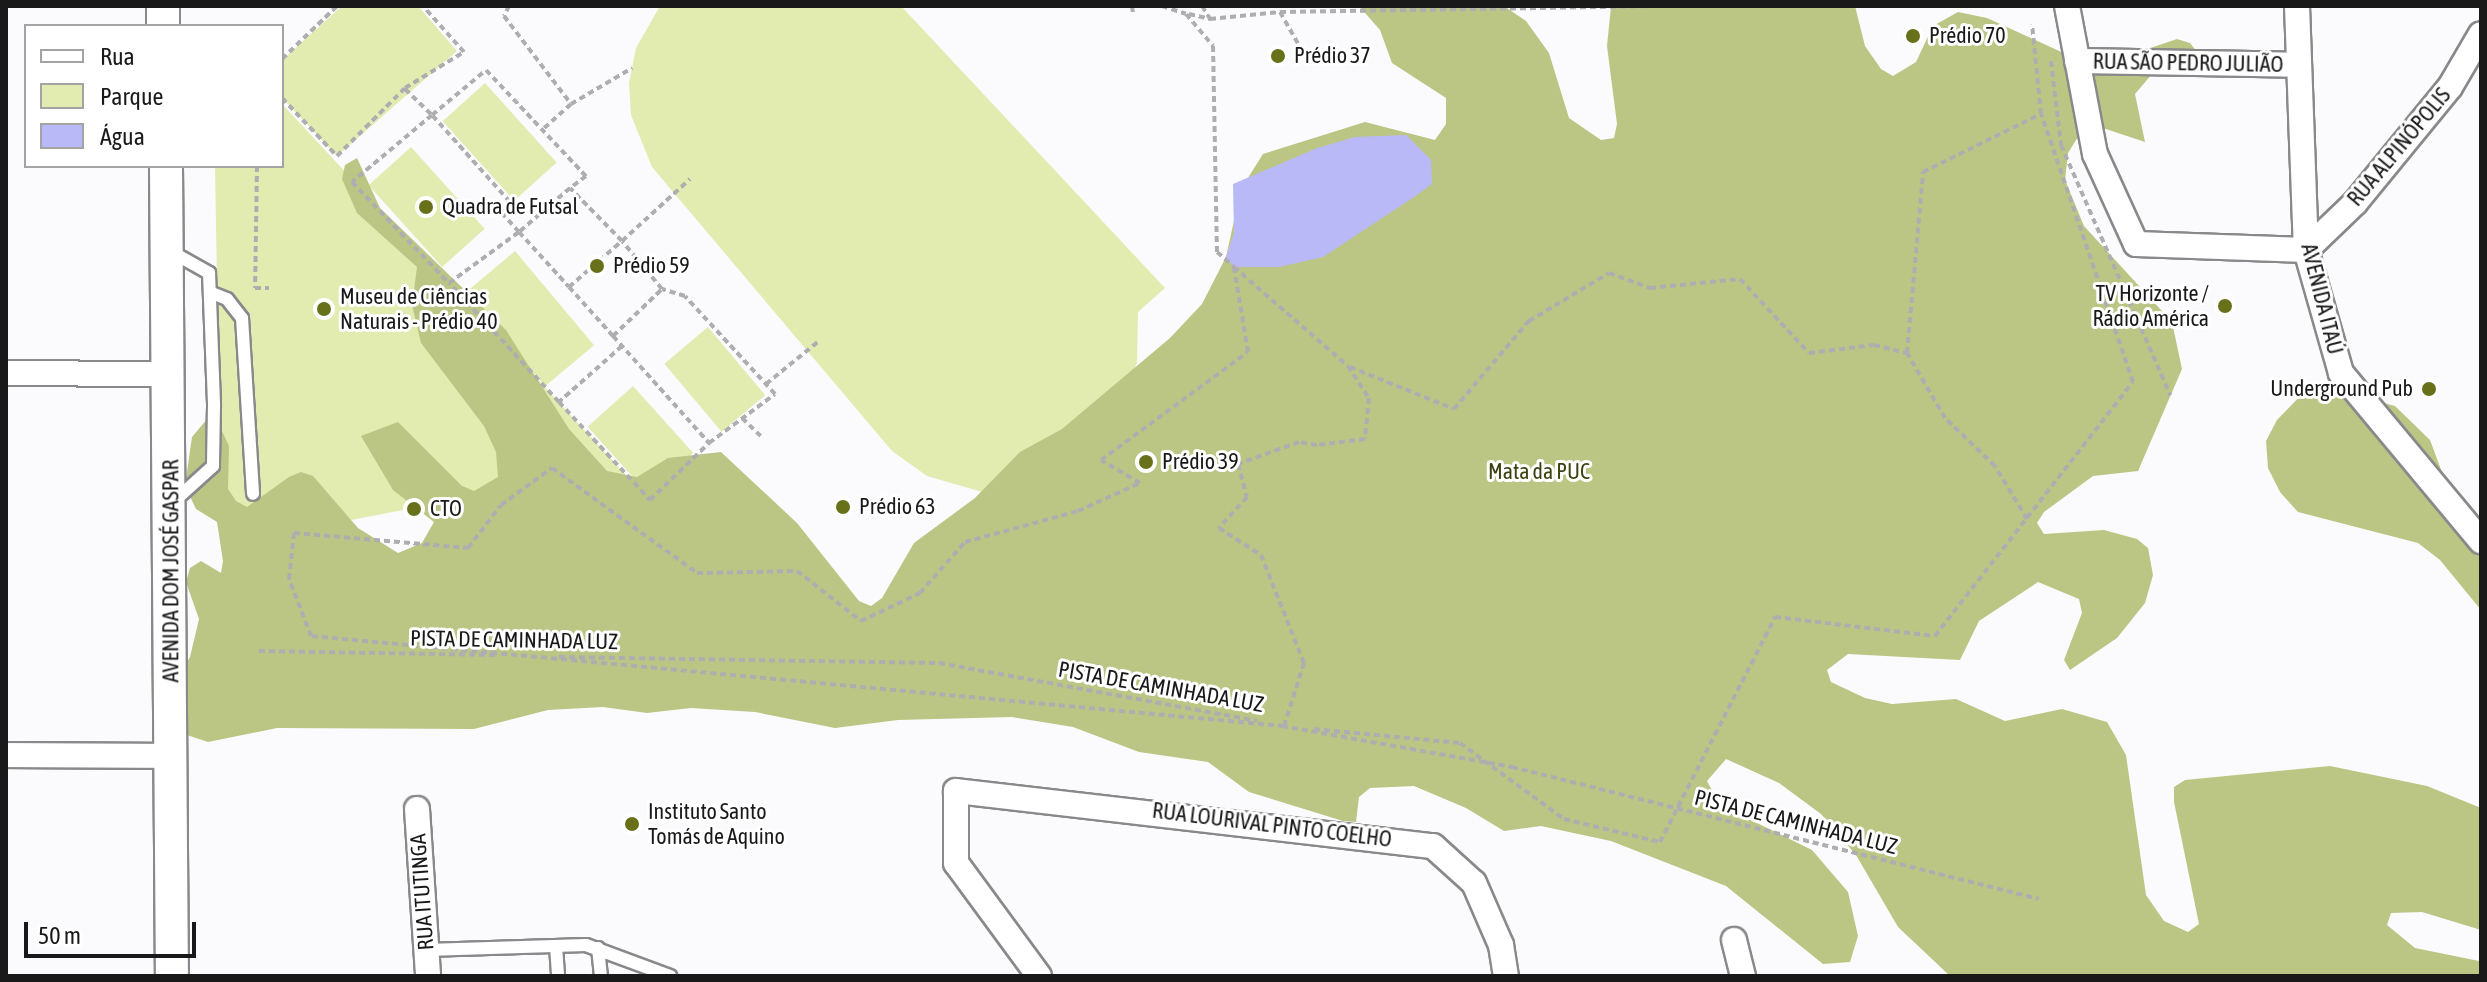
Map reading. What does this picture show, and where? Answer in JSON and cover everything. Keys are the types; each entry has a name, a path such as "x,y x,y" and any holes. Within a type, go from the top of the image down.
{"street":[{"path":"2067,6 2095,154 2136,244 2306,250"},
{"name":"AVENIDA ITAÚ","path":"2297,6 2306,250 2341,373 2481,541"},
{"name":"RUA ALPINÓPOLIS","path":"2306,250 2355,203 2450,87 2481,34"},
{"name":"RUA SÃO PEDRO JULIÃO","path":"2077,61 2299,65"},
{"name":"AVENIDA DOM JOSÉ GASPAR","path":"166,168 173,756 172,976"},
{"path":"6,373 169,374"},
{"path":"6,755 173,756"},
{"name":"RUA LOURIVAL PINTO COELHO","path":"1039,976 956,863 956,791 1433,846 1474,883 1501,945 1506,976"},
{"name":"RUA ITUTINGA","path":"417,809 428,976"},
{"path":"1734,940 1743,976"}],"lane":[{"path":"167,250 209,273 212,293 213,466 171,503"},
{"path":"212,293 227,299 242,318 253,494"},
{"path":"426,950 556,946 598,948 670,976"},
{"path":"556,946 558,976"},
{"path":"598,948 601,976"}],"path":[{"path":"284,57 337,6"},
{"path":"284,100 337,156 405,88 464,52 423,6"},
{"path":"509,6 504,16 571,104"},
{"path":"1132,6 1133,13"},
{"path":"1162,6 1210,19 1280,12 1649,6"},
{"path":"1202,6 1210,19"},
{"path":"1280,12 1300,47"},
{"path":"1186,14 1213,46 1217,252 1348,366 1369,398 1365,439 1317,445 1299,442 1238,464 1247,497 1219,528 1261,555 1304,663 1284,726"},
{"path":"1234,267 1248,352 1101,460 1140,483 1078,511 965,542 920,593 861,621 797,571 697,573 552,468 501,505 468,548 294,533 289,579 311,636 1460,743 1564,819 1660,842 1775,617 1935,636 2133,382 2041,114 2032,24"},
{"path":"542,130 571,104 632,68"},
{"path":"449,283 519,232 570,188 586,176 486,70 352,182 650,500 709,443 775,394 685,296 662,289 622,241 570,188"},
{"path":"405,88 510,202 500,211 709,443"},
{"path":"2027,519 1995,466 1945,418 1907,353 1923,172 2041,114"},
{"path":"257,168 255,288 269,288"},
{"path":"569,287 690,179"},
{"path":"1348,366 1454,409 1529,321 1609,273 1650,288 1740,279 1809,353 1874,345 1907,353"},
{"path":"613,336 662,289"},
{"path":"766,384 819,341"},
{"path":"559,402 622,346"},
{"path":"742,418 763,438"},
{"name":"PISTA DE CAMINHADA LUZ","path":"259,651 939,663 1512,767 2039,899"}],"green space":[{"path":"342,6 418,6 457,51 337,156 284,100 284,58"},
{"path":"660,6 901,6 1165,288 1138,312 1137,363 1123,392 982,492 927,476 892,451 652,167 631,115 629,83 636,48"},
{"name":"Mata da PUC","path":"1359,6 1504,6 1526,21 1549,53 1569,118 1601,140 1614,138 1617,124 1607,46 1611,6 1855,6 1865,46 1881,69 1893,76 1916,62 1933,26 1958,12 1987,18 2094,67 2177,39 2190,43 2197,52 2152,74 2135,94 2145,142 2097,126 2083,129 2068,153 2065,180 2084,226 2172,322 2182,369 2138,471 2093,476 2044,512 2037,523 2044,534 2104,530 2137,539 2148,548 2153,575 2145,603 2117,638 2070,670 2064,660 2082,613 2079,599 2038,582 1979,621 1960,660 1848,654 1827,670 1831,682 1865,698 1892,704 1956,699 2005,721 2062,709 2107,722 2126,755 2146,895 2164,921 2188,932 2199,924 2174,802 2174,787 2185,780 2330,766 2427,786 2481,808 2481,930 2422,912 2391,913 2387,925 2415,948 2479,961 2481,976 1950,976 1898,927 1856,855 1821,814 1779,783 1726,759 1707,781 1720,805 1812,850 1848,892 1858,936 1850,962 1823,964 1726,886 1611,841 1541,826 1504,831 1466,808 1414,786 1370,788 1359,797 1356,822 1343,821 1249,792 1208,762 1139,752 1073,727 1012,717 898,720 835,728 755,712 691,708 647,713 603,707 548,710 474,729 277,728 208,742 181,733 176,681 190,657 199,619 186,582 190,568 201,561 221,573 223,561 217,522 196,509 185,486 192,437 213,412 229,446 228,489 236,501 247,507 301,472 313,476 358,528 398,553 422,543 434,522 393,490 361,436 398,422 462,486 474,491 498,477 496,452 484,426 421,343 412,305 417,267 357,213 342,179 345,165 357,158 380,208 506,330 569,429 607,471 637,477 668,458 721,452 797,523 859,601 871,606 882,598 914,543 975,498 1020,452 1062,429 1170,338 1202,304 1226,257 1241,189 1263,154 1365,122 1435,140 1446,124 1446,98 1392,63 1380,30"},
{"name":"Quadra de Futsal","path":"485,83 557,163 514,201 443,121"},
{"path":"284,106 634,484 497,492 351,520 221,517 215,168 284,168"},
{"name":"Quadra de Futsal","path":"411,147 485,229 442,267 369,185"},
{"path":"515,251 594,345 545,386 466,292"},
{"path":"708,327 765,395 722,432 664,364"},
{"path":"633,386 693,453 648,494 588,427"},
{"path":"2307,389 2335,390 2395,406 2430,440 2446,483 2481,531 2481,610 2440,560 2418,543 2298,512 2280,492 2268,468 2266,441 2277,420"}],"water":[{"path":"1406,135 1431,160 1432,184 1414,197 1323,257 1279,267 1234,267 1226,257 1234,233 1233,184 1317,148 1355,137"}],"place":[{"name":"Prédio 70","path":"1913,36"},
{"name":"Prédio 37","path":"1278,56"},
{"name":"Quadra de Futsal","path":"426,207"},
{"name":"Prédio 59","path":"597,266"},
{"name":"TV Horizonte / Rádio América","path":"2225,306"},
{"name":"Museu de Ciências Naturais - Prédio 40","path":"324,309"},
{"name":"Underground Pub","path":"2429,389"},
{"name":"Prédio 39","path":"1146,462"},
{"name":"Prédio 63","path":"843,507"},
{"name":"CTO","path":"414,509"},
{"name":"Instituto Santo Tomás de Aquino","path":"632,824"}]}
